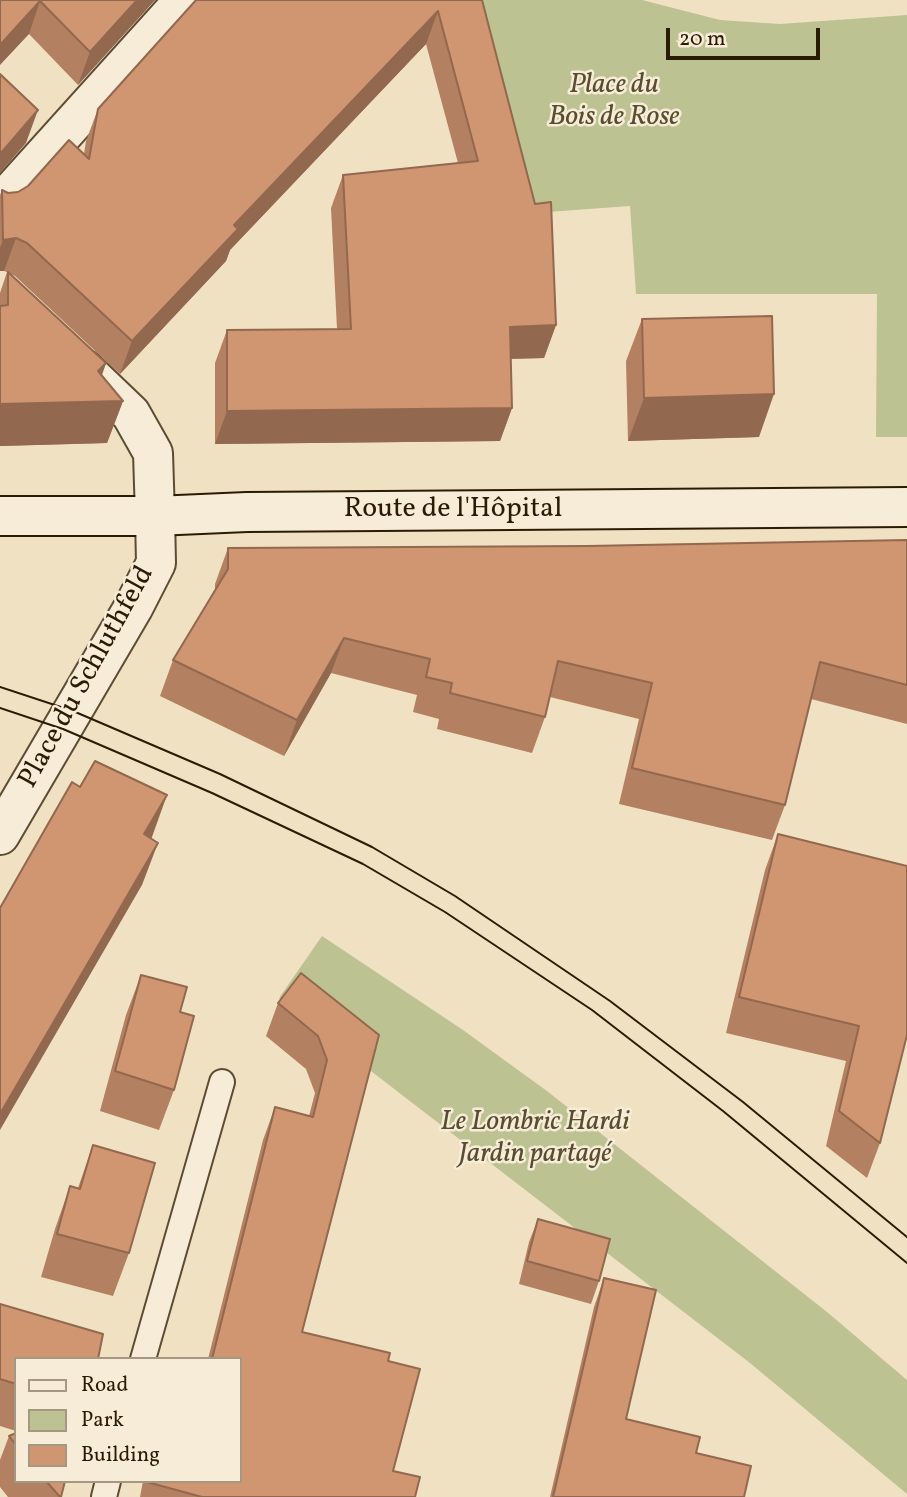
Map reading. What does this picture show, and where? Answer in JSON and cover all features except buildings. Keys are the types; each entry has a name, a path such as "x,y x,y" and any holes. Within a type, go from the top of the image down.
{"main road":[{"path":"0,204 184,0"},
{"name":"Place du Schluthfeld","path":"0,835 133,608 156,563 153,453 131,414 61,348"},
{"name":"Route de l'Hôpital","path":"0,516 907,508"}],"lane":[{"path":"144,1357 222,1082"}],"green space":[{"name":"Place du Bois de Rose","path":"479,0 642,0 720,20 780,24 907,15 907,437 876,437 877,294 636,294 630,206 534,213"},
{"name":"Le Lombric Hardi Jardin partagé","path":"322,936 463,1030 547,1091 827,1312 907,1380 907,1494 750,1363 279,998"}],"tram line":[{"path":"0,687 73,711 220,774 372,847 455,896 610,1001 743,1102 907,1237"},
{"path":"0,708 63,729 212,793 363,864 445,912 592,1010 723,1111 907,1263"}]}
